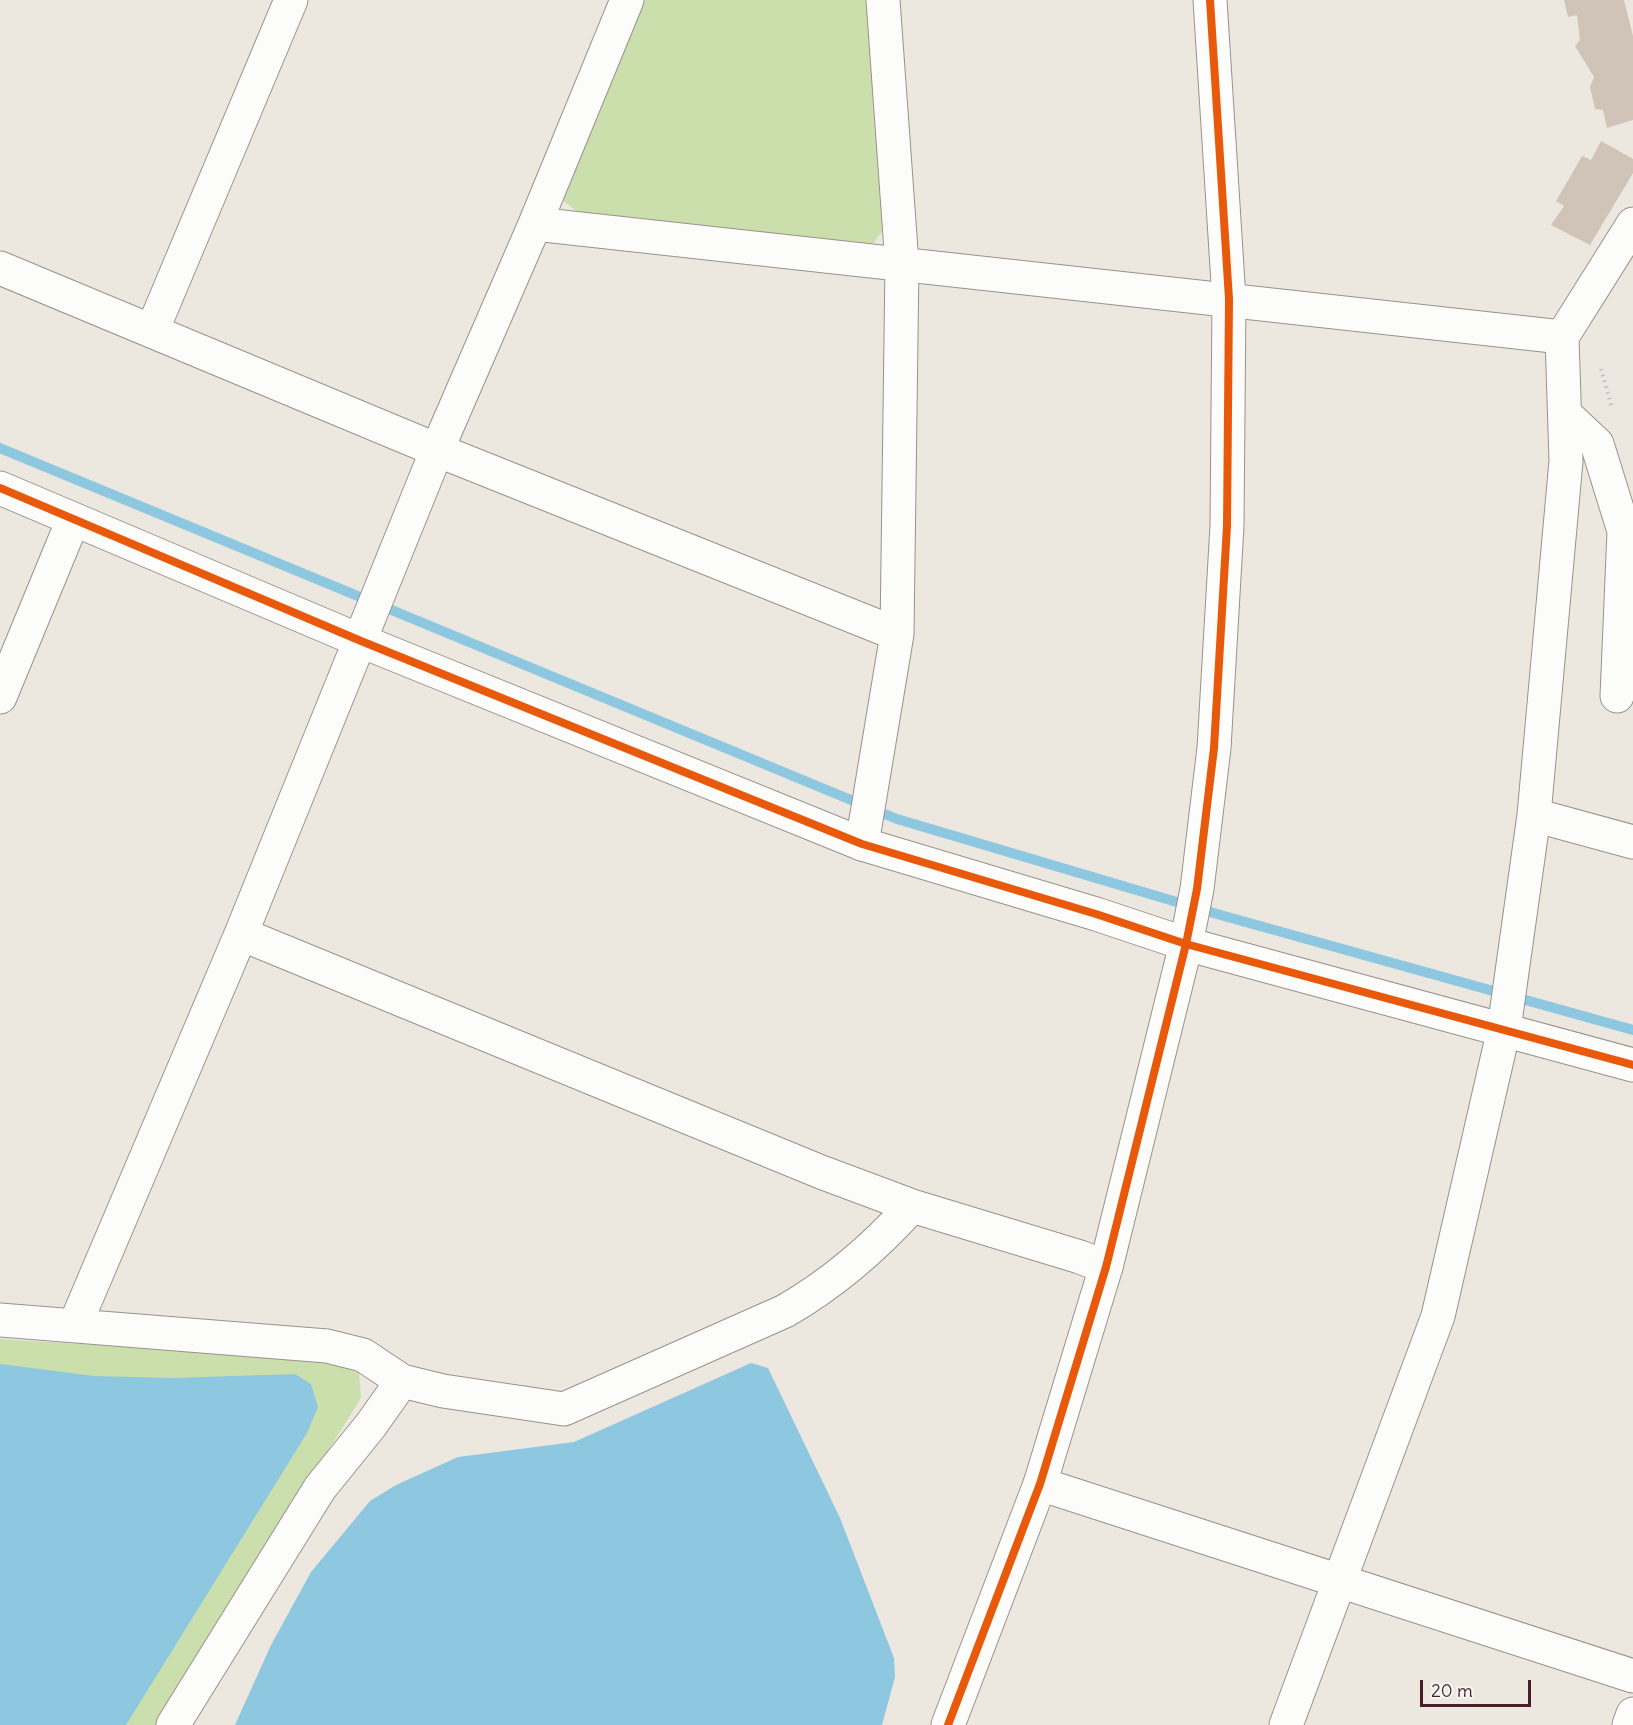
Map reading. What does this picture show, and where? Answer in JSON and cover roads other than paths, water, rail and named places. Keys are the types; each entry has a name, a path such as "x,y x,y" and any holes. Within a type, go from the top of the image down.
{"street":[{"path":"152,331 291,0"},
{"path":"75,1325 241,934 437,450 535,224 627,0"},
{"path":"866,821 897,634 902,264 883,0"},
{"path":"948,1725 1040,1484 1106,1267 1197,889 1214,748 1227,526 1229,299 1210,0"},
{"path":"535,224 1229,299 1562,338"},
{"path":"1286,1725 1438,1316 1505,1021 1534,815 1566,461 1562,338 1633,224"},
{"path":"0,268 437,450 897,634"},
{"path":"1565,414 1597,444 1624,531 1617,696"},
{"path":"0,488 361,641 866,821 1096,914 1505,1021 1633,1065"},
{"path":"0,697 73,520"},
{"path":"1534,815 1633,842"},
{"path":"241,934 821,1172 912,1206 1106,1267"},
{"path":"0,1320 327,1346 363,1355 402,1381 443,1391 564,1409 795,1306 814,1294 890,1231 912,1206"},
{"path":"173,1725 320,1488 371,1425 402,1381"},
{"path":"1040,1484 1633,1676"},
{"path":"1629,1725 1633,1713"}],"water":[{"path":"751,1363 768,1368 840,1518 894,1658 895,1677 882,1725 235,1725 271,1645 311,1572 370,1501 396,1485 458,1457 574,1442"},
{"path":"0,1364 94,1376 172,1378 295,1374 311,1384 318,1407 307,1433 126,1725 0,1725"}],"waterway":[{"path":"0,448 897,819 1224,916 1633,1030"}]}
